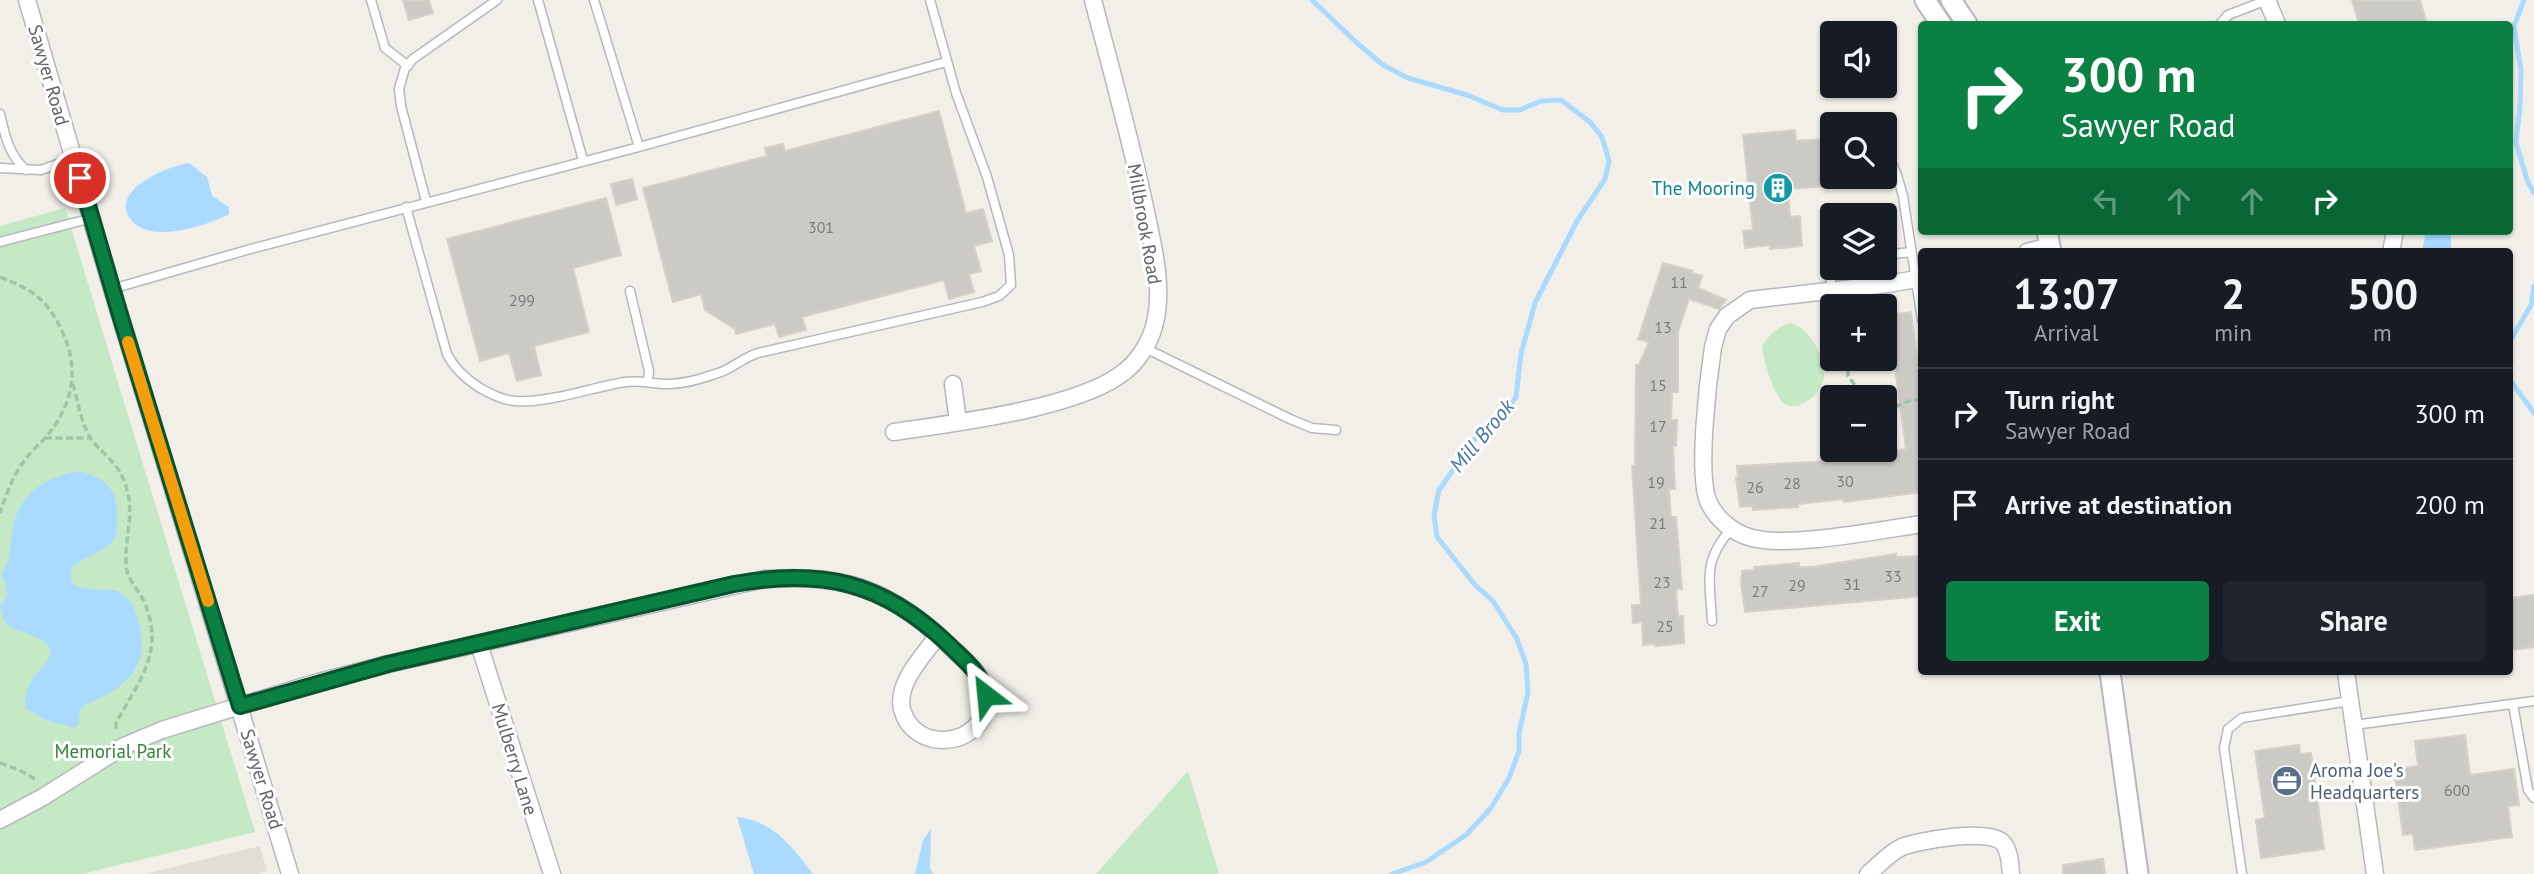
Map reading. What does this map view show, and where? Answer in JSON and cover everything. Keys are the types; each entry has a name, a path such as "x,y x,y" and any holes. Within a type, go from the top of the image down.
{"street":[{"name":"Sawyer Road","path":"27,0 290,874"},
{"name":"Millbrook Road","path":"894,432 958,422 1049,403 1091,391 1121,375 1145,348 1154,328 1158,304 1153,246 1130,140 1093,0"},
{"path":"1925,0 1939,21"},
{"path":"1951,0 1965,21"},
{"path":"2267,0 2276,21"},
{"path":"1918,279 1750,300 1733,310 1718,329 1710,362 1704,475 1706,494 1712,508 1731,528 1753,538 1780,540 1918,524"},
{"path":"953,384 958,422"},
{"path":"0,820 35,802 124,746 162,730 375,667 764,579 818,578 849,583 901,605 938,635 979,675 986,695 983,716 975,727 963,737 946,741 928,738 917,732 904,715 901,702 904,683 938,635"},
{"name":"Mulberry Lane","path":"479,644 552,874"},
{"path":"2110,675 2138,874"},
{"path":"2346,675 2375,874"},
{"path":"1868,874 1892,853 1906,846 1982,835 2003,842 2008,851 2011,874"}],"lane":[{"path":"371,0 385,48 408,65"},
{"path":"426,201 401,106 400,79 408,65 497,0"},
{"path":"538,0 583,160"},
{"path":"594,0 639,147"},
{"path":"406,207 451,362 477,386 502,399 525,402 626,382 675,383 717,374 729,369 744,357 758,353 982,302 1006,291 1012,281 1009,255 984,166 946,62 930,0"},
{"path":"2223,21 2228,15 2267,0"},
{"path":"112,289 426,201 639,147 946,62"},
{"path":"0,114 4,141 16,161 26,170"},
{"path":"0,168 26,170 51,167 74,158"},
{"path":"1897,177 1910,252 1918,276"},
{"path":"0,242 92,218"},
{"path":"1897,254 1910,252"},
{"path":"1831,280 1831,291"},
{"path":"630,291 649,371 648,381"},
{"path":"1145,348 1290,419 1312,428 1336,430"},
{"path":"1712,621 1710,562 1731,528"},
{"path":"2242,874 2224,748 2228,729 2242,718 2350,701"},
{"path":"2354,725 2534,701"},
{"path":"2513,704 2528,790 2534,798"}],"path":[{"path":"0,277 35,293 54,313 70,352 72,384 91,438 115,464 127,487 131,518 126,557 128,573 146,604 151,629 151,653 145,673 116,723 116,730"},
{"path":"0,513 19,468 63,413 72,384"},
{"path":"1897,406 1918,400"},
{"path":"45,438 91,438"},
{"path":"0,763 37,780"}],"shaded area":[{"path":"260,846 267,871 257,874 144,874"}],"green space":[{"name":"Memorial Park","path":"65,208 255,832 82,874 0,874 0,226"},
{"path":"1789,323 1796,325 1809,336 1820,355 1820,371 1824,371 1823,382 1817,393 1800,405 1784,404 1767,369 1762,346 1767,338"},
{"path":"1188,771 1219,874 1096,874"}],"water":[{"path":"189,163 207,177 212,196 229,207 229,214 206,224 177,231 162,232 137,226 129,217 126,206 128,197 135,188 157,174"},
{"path":"2425,235 2451,235 2451,248 2423,248"},
{"path":"80,471 99,479 110,488 116,502 117,529 107,547 73,566 73,583 86,589 113,590 127,598 138,618 142,648 140,659 130,677 101,698 84,706 79,714 79,724 74,728 43,719 26,708 28,688 46,662 50,651 44,641 9,626 0,606 7,594 2,574 20,507 44,483"},
{"path":"737,817 761,823 781,836 813,874 754,874"},
{"path":"931,829 930,868 933,874 915,874 923,840"}],"building":[{"path":"403,0 429,0 433,13 409,20"},
{"path":"2352,0 2420,0 2426,21 2358,21"},
{"path":"939,111 966,213 983,209 992,241 974,246 981,271 969,274 974,292 949,299 944,280 802,317 806,330 779,337 775,324 736,334 735,329 705,310 701,294 673,302 643,188 767,156 765,148 783,144 785,151"},
{"name":"The Mooring","path":"1795,130 1796,141 1820,139 1820,187 1788,189 1790,217 1800,216 1802,246 1770,249 1770,245 1745,248 1743,231 1753,230 1743,135"},
{"path":"632,179 637,199 616,205 611,184"},
{"path":"606,198 621,255 573,268 589,332 534,346 541,375 517,381 509,353 480,361 447,239"},
{"path":"1663,263 1702,276 1698,288 1726,300 1719,309 1689,299 1678,332 1678,392 1672,392 1671,420 1677,420 1676,446 1673,446 1675,489 1669,489 1671,517 1676,517 1682,589 1676,589 1678,617 1683,616 1684,643 1656,646 1643,645 1642,622 1633,623 1632,605 1641,605 1632,466 1635,466 1636,365 1639,365 1649,342 1638,339"},
{"path":"1911,312 1918,365 1918,493 1844,502 1843,499 1798,504 1798,507 1753,510 1753,506 1740,507 1737,466 1820,461 1897,462 1897,450 1906,449 1896,371 1897,314"},
{"path":"1896,554 1896,557 1918,556 1918,596 1745,612 1742,571 1754,570 1754,567 1799,563 1799,567"},
{"path":"2534,595 2534,647 2513,650 2513,598"},
{"path":"2465,735 2470,775 2514,769 2519,805 2508,806 2512,837 2415,850 2413,834 2403,835 2394,769 2418,766 2415,741"},
{"path":"2299,745 2300,754 2311,753 2324,849 2261,858 2256,820 2265,818 2255,751"},
{"path":"2103,859 2105,874 2063,874 2063,865"}],"waterway":[{"name":"Mill Brook","path":"1312,0 1383,65 1408,78 1467,95 1503,110 1520,110 1541,101 1561,100 1590,122 1602,137 1609,161 1605,179 1577,221 1535,303 1521,354 1516,397 1500,419 1475,439 1439,490 1434,515 1437,537 1475,585 1493,601 1517,639 1526,664 1528,692 1519,733 1519,751 1509,778 1491,808 1466,835 1426,862 1392,874"},
{"path":"2524,0 2514,26 2521,70 2516,142 2527,180 2534,193"},
{"path":"2513,336 2531,305 2534,286"},
{"path":"2513,384 2534,413"}],"slow traffic":[{"path":"128,342 208,601"}],"place":[{"name":"The Mooring","path":"1778,188"},
{"name":"Aroma Joe's Headquarters","path":"2287,781"}],"route":[{"path":"80,178 240,706 388,664 734,584 791,577 849,583 901,605 974,669 982,681 986,695"}]}
